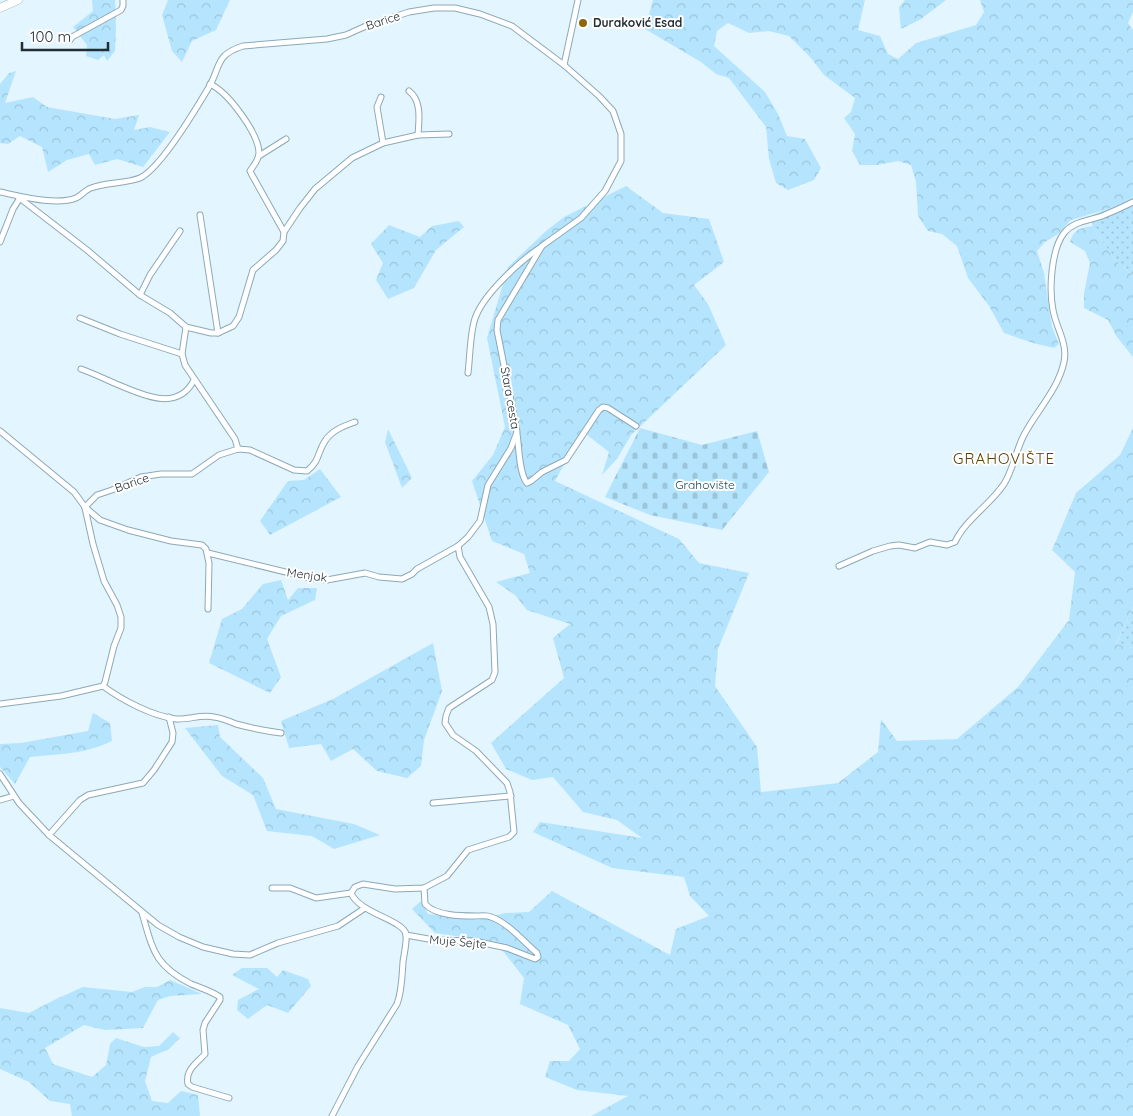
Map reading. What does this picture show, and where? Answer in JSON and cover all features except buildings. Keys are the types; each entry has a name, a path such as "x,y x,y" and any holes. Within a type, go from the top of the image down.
{"main road":[{"path":"0,8 18,0"}],"street":[{"path":"70,40 72,37 121,10 124,6 122,0"},
{"path":"564,65 578,0"},
{"name":"Barice","path":"0,192 18,197 69,200 76,198 90,188 129,182 142,177 150,170 185,126 210,84 220,59 230,50 243,46 327,39 346,35 366,26 409,12 434,8 455,8 480,14 512,26 564,65"},
{"name":"Stara cesta","path":"468,373 475,317 489,293 532,252 581,218 605,191 621,161 621,134 613,112 599,96 564,65"},
{"path":"210,84 218,88 236,107 252,130 259,156"},
{"path":"409,91 417,100 418,135"},
{"path":"381,97 377,106 383,143"},
{"path":"200,215 218,332 232,326 239,317 253,270 276,250 283,241 284,232 315,189 352,158 383,143 418,135 449,134"},
{"path":"284,232 250,171 259,156 286,139"},
{"path":"0,242 18,197"},
{"name":"Barice","path":"18,197 87,250 140,295 170,314 186,327 211,333 218,332"},
{"path":"840,566 890,546 899,545 915,548 930,542 948,545 955,542 960,531 983,510 1005,483 1025,434 1056,383 1064,362 1064,346 1053,310 1052,264 1056,250 1064,233 1078,222 1101,216 1133,202"},
{"path":"140,295 150,275 180,231"},
{"name":"Stara cesta","path":"458,546 468,537 480,521 488,485 512,448 517,432 497,330 498,320 542,246"},
{"path":"80,318 120,334 182,354"},
{"path":"186,327 182,354 185,365 235,439 238,449 250,450 294,470 307,470 318,461 326,440 338,428 355,422"},
{"path":"82,369 154,398 164,399 182,393 189,388 194,380"},
{"path":"517,432 525,480 531,482 542,472 566,460 599,410 603,407 608,408 636,426"},
{"name":"Menjak","path":"0,431 74,492 85,507 100,520 128,530 170,541 202,546 208,553 310,578 327,580 365,572 379,577 402,579 458,546"},
{"name":"Barice","path":"85,507 96,495 141,477 161,474 192,474 219,455 238,449"},
{"name":"Menjak","path":"85,507 104,581 117,604 120,617 121,628 114,646 108,677 103,686"},
{"path":"272,888 290,888 316,898 351,893 354,888 363,884 395,889 424,888 447,876 468,850 512,835 514,832 507,783 476,751 453,735 445,723 449,708 492,680 495,672 493,624 489,607 460,558 458,546"},
{"path":"208,553 208,609"},
{"path":"0,704 61,696 103,686 126,701 169,717 178,719 213,716 258,729 281,733"},
{"path":"49,835 80,800 88,795 143,783 172,742 173,732 169,717"},
{"path":"0,774 14,796 49,835 158,925 179,937 203,947 250,956 278,943 338,926 365,908"},
{"path":"0,800 14,796"},
{"path":"434,803 510,796"},
{"name":"Muje Šejte","path":"406,936 434,940 474,941 507,948 535,959 538,956 537,953 505,925 490,916 442,913 429,909 424,904 424,888"},
{"path":"332,1116 358,1066 397,1004 400,995 406,936 400,927 365,908 353,898 351,893"},
{"path":"142,912 153,949 166,969 191,984 220,997 202,1030 204,1054 186,1077 188,1084 192,1087 229,1098"}],"green space":[{"path":"92,0 115,0 115,51 107,61 104,55 98,60 86,56 87,45 73,27 93,11"},
{"path":"168,0 230,0 216,30 192,41 182,62 172,51 162,15"},
{"path":"653,0 865,0 858,30 880,36 888,54 898,59 916,43 976,25 984,12 980,0 1133,0 1133,12 1128,23 1133,30 1133,197 1114,207 1071,220 1058,234 1045,242 1037,251 1044,273 1052,327 1059,344 1054,348 1004,333 989,306 968,278 957,246 942,234 928,231 918,216 916,182 911,165 898,161 877,165 860,165 852,151 855,134 844,118 851,112 855,98 824,75 811,58 789,36 769,31 749,33 728,23 717,31 714,46 765,92 778,114 787,136 805,139 821,168 814,180 788,190 776,183 769,159 766,127 729,78 716,74 701,62 645,29"},
{"path":"905,0 946,0 921,19 901,29 899,7"},
{"path":"16,71 5,103 33,97 47,107 115,119 139,115 134,130 150,127 170,132 143,167 117,159 95,165 89,154 67,160 48,172 42,147 20,136 8,144 0,143 0,84 9,73"},
{"path":"626,186 663,213 709,219 724,262 694,285 708,304 726,345 631,435 617,459 602,475 609,452 582,431 555,481 679,539 699,563 749,573 718,649 715,686 757,747 761,792 838,783 878,752 881,719 897,741 957,739 1018,687 1069,620 1075,572 1052,550 1076,493 1120,455 1133,428 1133,607 1116,644 1133,648 1133,1116 591,1116 628,1096 577,1090 545,1077 550,1061 569,1061 580,1049 568,1025 520,1004 524,978 496,942 435,933 412,909 421,901 428,914 478,920 505,913 529,912 552,891 670,955 676,929 709,916 690,896 684,877 612,868 533,832 540,822 642,838 617,820 583,812 553,777 532,780 506,769 491,743 564,678 553,638 570,624 527,610 515,595 496,582 530,573 524,554 492,541 472,481 493,455 505,427 487,338 508,267 546,231 564,217"},
{"path":"1133,197 1133,275 1114,259 1092,226 1094,214 1114,207"},
{"path":"459,221 464,227 436,250 414,288 388,299 376,280 383,263 371,244 389,225 420,237 432,226"},
{"path":"1092,226 1114,259 1133,275 1133,357 1117,337 1108,320 1084,308 1084,293 1090,263 1085,251 1070,242 1078,230"},
{"name":"Grahovište","path":"640,428 702,445 757,431 769,472 722,530 650,515 605,497"},
{"path":"388,429 412,478 402,488 385,442"},
{"path":"320,469 341,497 270,535 260,521 288,481 304,480"},
{"path":"281,580 288,600 298,588 317,588 315,600 281,616 267,639 281,677 270,693 209,663 222,619 242,609 263,584"},
{"path":"1133,607 1133,648 1116,645"},
{"path":"433,643 442,691 424,740 421,766 407,778 377,771 353,749 331,761 321,744 289,748 281,721 333,699"},
{"path":"93,713 110,723 112,741 82,751 30,757 15,784 0,767 0,744 21,743 88,731"},
{"path":"218,725 220,737 263,778 276,809 354,824 380,835 334,849 312,836 267,831 253,795 222,776 185,728"},
{"path":"242,968 267,968 277,977 283,970 308,979 311,986 288,1013 267,1005 248,1019 237,1010 238,1000 259,989 232,975"},
{"path":"170,980 202,994 170,996 158,1000 143,1028 105,1030 84,1025 45,1048 53,1064 92,1077 106,1065 110,1044 116,1038 144,1047 159,1046 173,1032 180,1038 169,1049 151,1057 145,1081 152,1101 168,1103 181,1091 198,1095 200,1116 72,1116 70,1104 50,1101 29,1082 0,1069 0,1008 29,1013 83,987 132,992 145,987 157,987"}],"place":[{"name":"Duraković Esad","path":"583,23"}],"district":[{"name":"GRAHOVIŠTE","path":"1004,459"}]}
